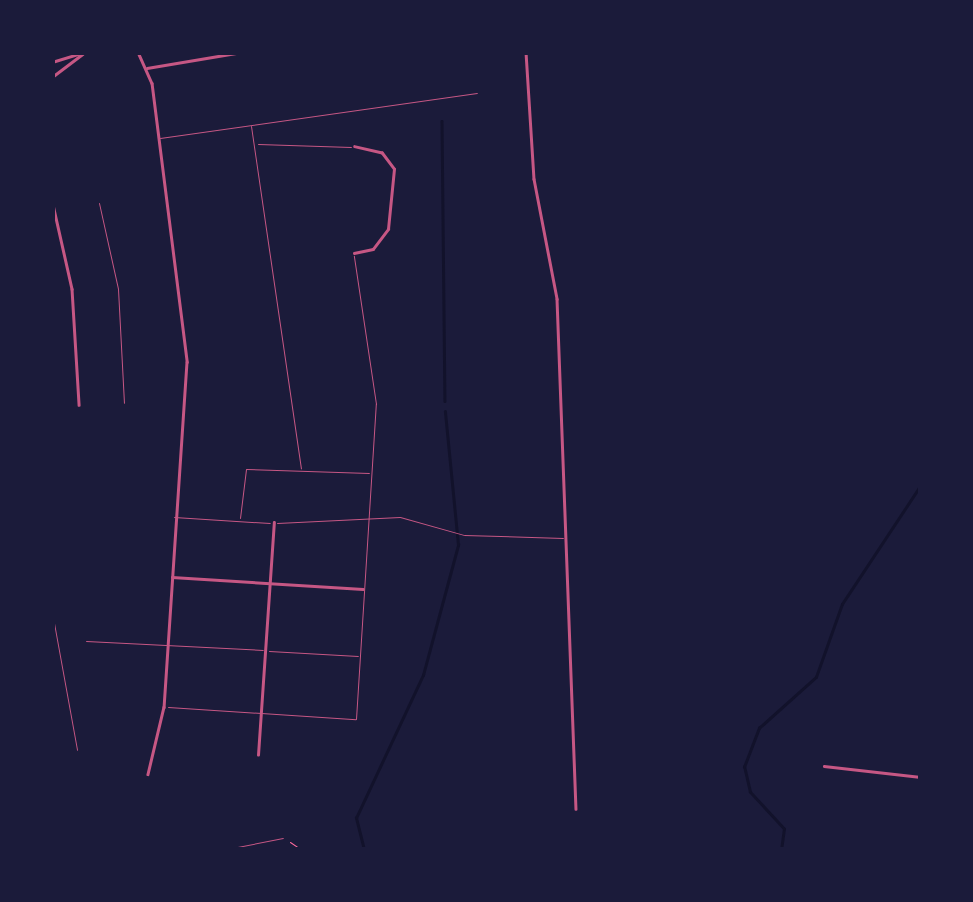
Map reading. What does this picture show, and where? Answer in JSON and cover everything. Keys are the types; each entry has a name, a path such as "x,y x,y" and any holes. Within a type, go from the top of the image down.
{"street":[{"path":"138,52 160,138 187,362 164,707 148,774"},
{"path":"145,68 242,52"},
{"path":"526,52 534,179 557,299 576,809"},
{"path":"52,62 83,53"},
{"path":"52,77 83,53"},
{"path":"354,253 373,249 388,228 394,170 382,153 355,146"},
{"path":"52,200 72,289 79,405"},
{"path":"258,756 274,523"},
{"path":"170,577 363,589"},
{"path":"824,766 920,777"}],"lane":[{"path":"160,138 477,93"},
{"path":"251,126 301,468"},
{"path":"256,144 355,146"},
{"path":"99,203 118,289 124,403"},
{"path":"164,707 356,719 376,404 354,253"},
{"path":"239,521 246,468 371,473"},
{"path":"174,518 367,525 400,517 464,535 563,538"},
{"path":"52,612 77,750"},
{"path":"86,641 358,656"},
{"path":"222,850 283,838"}],"path":[{"path":"283,838 302,850"}],"waterway":[{"path":"442,121 445,401"},
{"path":"364,850 356,818 423,675 458,545 445,412"},
{"path":"781,850 784,829 750,792 744,767 759,728 816,677 842,604 920,486"}]}
